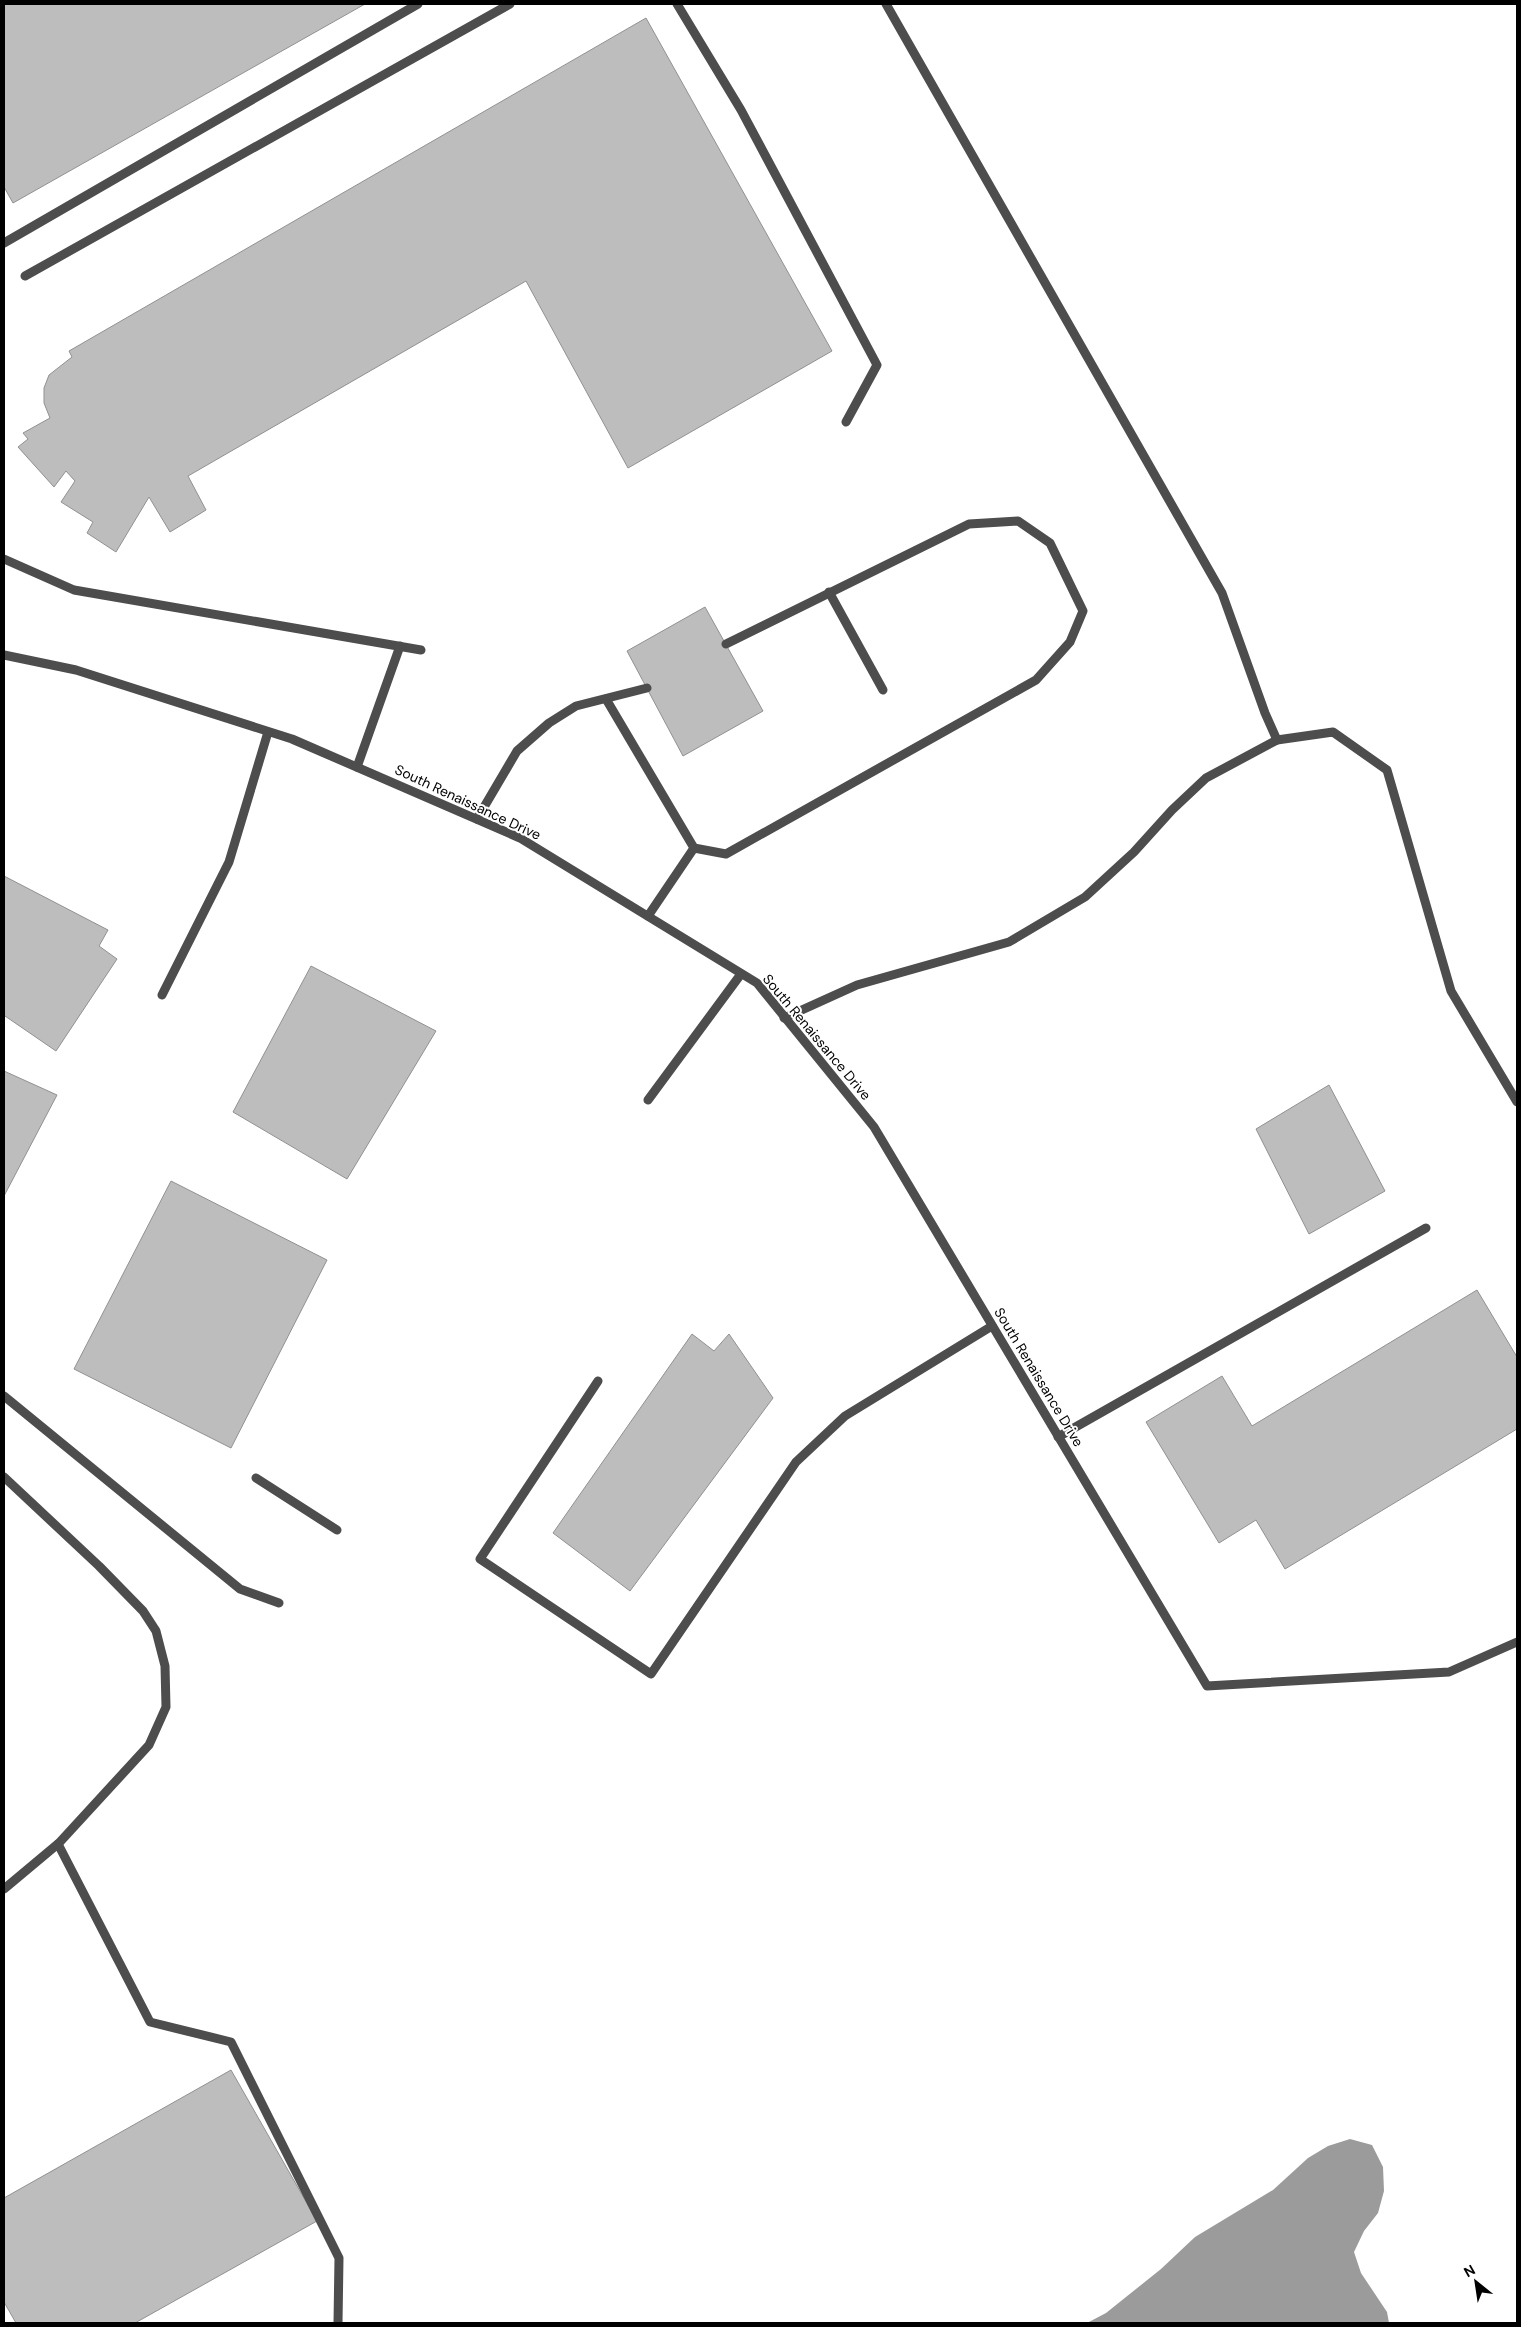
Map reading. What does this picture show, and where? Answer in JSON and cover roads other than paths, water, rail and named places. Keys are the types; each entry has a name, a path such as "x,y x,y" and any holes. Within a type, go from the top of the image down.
{"street":[{"path":"4,243 418,4"},
{"path":"25,276 510,4"},
{"path":"677,4 741,110 877,365 846,422"},
{"path":"886,4 1222,593 1264,713 1277,740"},
{"path":"606,699 694,848 726,854 1036,680 1070,642 1083,610 1050,543 1018,521 969,524 726,644"},
{"path":"4,559 74,590 421,650"},
{"path":"829,592 883,690"},
{"path":"357,767 400,646"},
{"name":"South Renaissance Drive","path":"4,655 76,670 292,739 477,819 520,838 757,983 874,1127 1207,1686 1449,1672 1517,1642"},
{"path":"477,819 517,751 549,723 576,706 647,688"},
{"path":"162,995 229,862 268,732"},
{"path":"784,1018 856,985 1009,942 1085,897 1134,852 1172,810 1206,778 1277,740 1332,732 1387,770 1451,991 1517,1102"},
{"path":"648,916 694,848"},
{"path":"648,1100 741,974"},
{"path":"1058,1437 1426,1228"},
{"path":"598,1381 480,1559 651,1674 796,1462 845,1416 992,1326"},
{"path":"4,1396 240,1589 278,1603"},
{"path":"4,1477 99,1566 143,1611 156,1631 165,1666 166,1706 149,1745 58,1844 4,1889"},
{"path":"256,1478 337,1530"},
{"path":"58,1844 150,2022 231,2042 339,2258 338,2323"}]}
